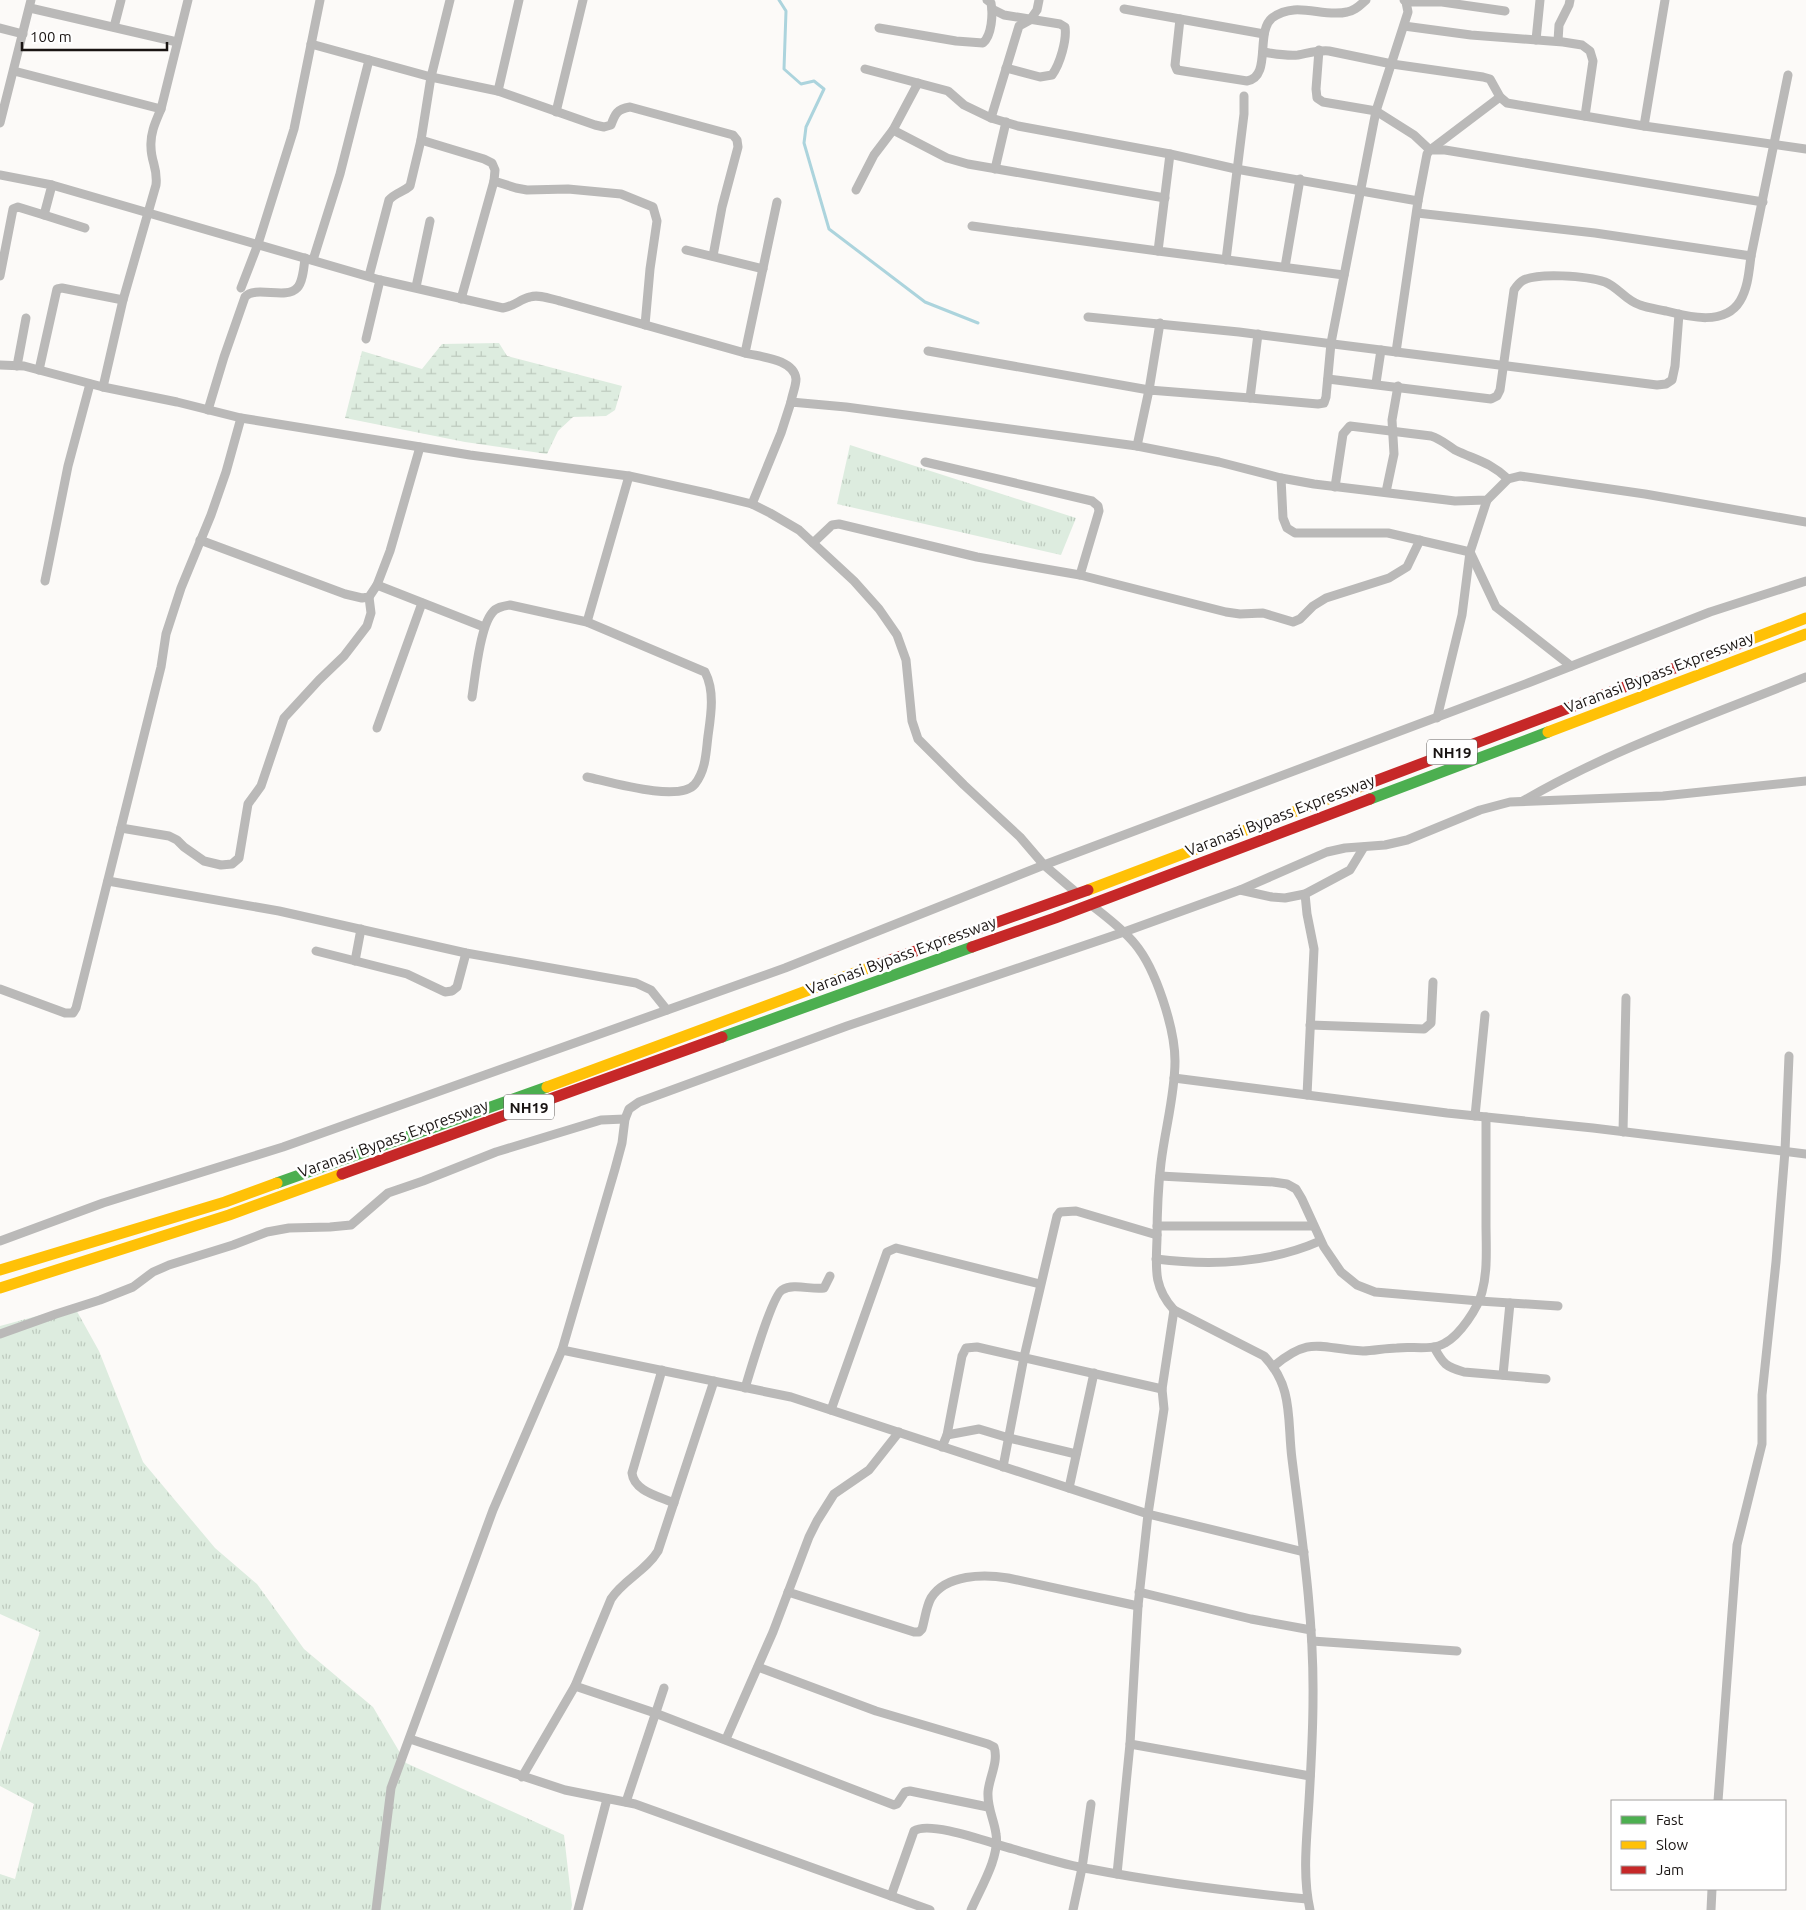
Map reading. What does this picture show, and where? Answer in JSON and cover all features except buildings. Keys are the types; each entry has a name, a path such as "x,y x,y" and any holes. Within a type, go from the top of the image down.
{"highway":[{"name":"Varanasi Bypass Expressway","path":"0,1270 225,1202 1098,886 1806,618"},
{"name":"Varanasi Bypass Expressway","path":"0,1288 229,1215 867,985 901,971 1055,918 1806,634"}],"street":[{"path":"114,26 121,0"},
{"path":"102,387 123,300 156,185 158,172 153,162 151,147 152,131 161,109 188,0"},
{"path":"241,288 258,244 294,130 320,0"},
{"path":"369,276 389,200 395,193 404,191 410,186 421,140 431,77 450,0"},
{"path":"498,91 518,0"},
{"path":"556,112 583,0"},
{"path":"879,28 983,43 986,40 992,9 991,3 987,0"},
{"path":"991,118 1019,26 1030,20 1037,10 1039,0"},
{"path":"1180,19 1175,65 1177,70 1247,81 1254,80 1257,77 1263,52 1265,27 1280,12 1286,10 1349,12 1366,0"},
{"path":"1536,40 1540,0"},
{"path":"1558,42 1559,25 1570,0"},
{"path":"1644,126 1665,0"},
{"path":"928,351 1149,390 1324,403 1331,343 1376,110 1408,12 1405,1 1442,2 1505,11"},
{"path":"0,123 2,109 14,72 31,4 177,42"},
{"path":"992,9 1004,15 1060,24 1065,27 1066,33 1056,70 1052,75 1040,77 1006,68"},
{"path":"1124,9 1264,34"},
{"path":"1404,26 1471,35 1582,45 1590,51 1593,60 1585,116"},
{"path":"0,28 23,34"},
{"path":"311,44 431,77 498,91 604,127 611,125 615,114 621,109 630,107 733,135 737,140 738,148 722,207 713,256"},
{"path":"1263,52 1289,55 1319,50 1392,64 1483,77 1490,79 1500,97 1506,103 1644,126 1806,149"},
{"path":"1319,50 1317,98 1323,102 1376,110 1414,135 1430,150 1445,150 1763,202"},
{"path":"208,410 245,297 251,293 289,292 297,289 300,283 340,174 368,60"},
{"path":"865,69 948,91 964,105 991,118 1006,122 1236,169 1418,201"},
{"path":"14,72 161,109"},
{"path":"1328,379 1376,383 1491,398 1497,396 1500,390 1514,290 1522,281 1538,276 1582,278 1604,282 1616,288 1638,305 1679,314 1705,318 1720,316 1732,310 1740,301 1746,286 1788,75"},
{"path":"856,190 874,155 893,130 918,83"},
{"path":"1226,260 1244,114 1244,96"},
{"path":"1396,352 1418,201 1427,154 1500,97"},
{"path":"995,169 1006,122"},
{"path":"893,130 947,158 968,164 1165,198"},
{"path":"421,140 484,159 492,163 495,170 494,181 460,299"},
{"path":"1158,251 1170,154"},
{"path":"0,175 52,185 380,280 503,308 513,307 529,297 537,296 782,363 792,369 796,379 781,434 752,504"},
{"path":"1285,268 1300,179"},
{"path":"494,181 527,190 568,188 621,194 653,207 657,221 645,325"},
{"path":"44,215 52,185"},
{"path":"745,353 777,202"},
{"path":"0,276 13,209 18,207 85,228"},
{"path":"1417,213 1595,233 1752,256"},
{"path":"416,287 430,221"},
{"path":"972,226 1344,275"},
{"path":"686,250 763,269"},
{"path":"366,339 380,280"},
{"path":"39,370 57,289 62,288 123,300"},
{"path":"1088,317 1258,334 1657,385 1666,384 1672,380 1675,366 1679,314"},
{"path":"17,366 26,318"},
{"path":"1137,446 1149,390 1160,323"},
{"path":"1250,398 1258,334"},
{"path":"1376,383 1381,350"},
{"path":"0,365 39,370 102,387 241,418 420,447 629,476 752,504 770,512 799,530 854,580 879,608 897,634 906,660 912,721 918,739 1020,837 1044,865 1124,932 1145,958 1164,1003 1172,1033 1175,1060 1160,1176 1156,1259 1157,1278 1160,1287 1174,1310 1209,1329 1246,1345 1264,1356 1274,1366 1282,1379 1286,1394 1312,1641 1313,1702 1305,1871 1310,1910"},
{"path":"46,581 68,466 90,384"},
{"path":"1386,492 1394,454 1392,420 1398,386"},
{"path":"791,402 1137,446 1219,462 1281,478 1335,486 1455,500 1487,500"},
{"path":"0,989 65,1013 73,1013 76,1008 161,667 166,634 181,588 226,472 241,418"},
{"path":"1335,486 1341,446 1346,428 1350,426 1392,430 1439,438 1454,449 1484,461 1508,479"},
{"path":"121,828 169,836 204,861 220,865 232,864 239,858 248,804 261,786 284,718 344,656 366,626 372,612 369,597 377,585 390,551 420,447"},
{"path":"926,462 1092,502 1098,506 1099,511 1080,575"},
{"path":"587,622 629,476"},
{"path":"1437,718 1462,614 1470,552 1487,500 1508,479 1520,476 1645,494 1806,522"},
{"path":"1281,478 1284,518 1287,528 1295,533 1388,533 1470,552"},
{"path":"811,541 832,525 839,524 977,557 1080,575 1226,612 1240,614 1263,613 1293,622 1300,619 1326,598 1389,578 1401,571 1407,567 1420,540"},
{"path":"200,540 345,594 362,598 369,597"},
{"path":"1470,552 1496,606 1571,666"},
{"path":"0,1241 103,1203 283,1147 785,968 1044,865 1437,718 1710,612 1806,581"},
{"path":"377,585 484,627"},
{"path":"377,728 422,603"},
{"path":"472,698 484,627 492,612 501,606 510,605 587,622 705,672 710,681 712,710 704,767 695,784 686,791 664,793 587,777"},
{"path":"1522,802 1570,775 1806,677"},
{"path":"376,1910 391,1788 493,1510 562,1350 615,1169 622,1143 625,1119 629,1109 639,1102 847,1026 1124,932 1240,890 1327,852 1407,840 1480,810 1510,802 1663,796 1806,781"},
{"path":"1240,890 1286,898 1305,894 1350,870 1364,847"},
{"path":"108,881 279,911 466,953 636,983 651,990 667,1010"},
{"path":"1305,894 1314,948 1307,1095"},
{"path":"355,961 361,929"},
{"path":"316,951 407,974 445,992 452,991 457,987 466,953"},
{"path":"1310,1025 1424,1029 1431,1023 1433,982"},
{"path":"1623,1132 1626,998"},
{"path":"1475,1116 1484,1015"},
{"path":"1718,1800 1736,1544 1762,1444 1762,1394 1776,1262 1785,1150 1789,1056"},
{"path":"1174,1078 1475,1116 1785,1150 1806,1154"},
{"path":"1274,1366 1290,1353 1300,1348 1316,1346 1365,1351 1400,1347 1434,1347 1444,1344 1453,1338 1479,1301 1484,1281 1486,1256 1486,1117"},
{"path":"0,1334 133,1287 153,1272 169,1265 267,1232 289,1228 330,1228 351,1225 388,1193 496,1152 601,1120 625,1119"},
{"path":"1160,1176 1273,1182 1287,1184 1296,1188 1320,1241 1341,1272 1357,1285 1375,1292 1558,1306"},
{"path":"1003,1467 1040,1284 1055,1221 1060,1212 1076,1212 1157,1235"},
{"path":"1157,1226 1313,1226"},
{"path":"1156,1259 1204,1263 1259,1260 1305,1248 1320,1241"},
{"path":"832,1410 888,1252 891,1249 896,1248 1040,1284"},
{"path":"745,1388 764,1329 778,1294 786,1288 824,1288 830,1276"},
{"path":"1503,1375 1510,1303"},
{"path":"1117,1874 1130,1744 1139,1592 1148,1514 1163,1418 1162,1389 1174,1310"},
{"path":"942,1447 947,1434 964,1351 971,1347 1024,1357 1162,1389"},
{"path":"1434,1347 1442,1362 1451,1368 1464,1372 1546,1379"},
{"path":"562,1350 791,1397 1148,1514 1304,1552"},
{"path":"662,1370 632,1472 632,1480 637,1486 674,1503"},
{"path":"1068,1488 1094,1373"},
{"path":"522,1777 575,1686 611,1600 616,1592 653,1559 658,1551 714,1381"},
{"path":"947,1434 979,1429 1076,1454"},
{"path":"726,1739 758,1667 809,1537 827,1503 841,1488 869,1470 899,1432"},
{"path":"788,1592 914,1632 919,1632 922,1629 931,1598 952,1582 967,1577 988,1575 1008,1578 1138,1606"},
{"path":"1139,1592 1251,1619 1311,1630"},
{"path":"1312,1641 1457,1650"},
{"path":"758,1667 876,1711 991,1745 995,1751 995,1758 988,1790 988,1807 996,1834 996,1844 994,1858 971,1910"},
{"path":"575,1686 726,1739 894,1805 898,1804 905,1792 910,1791 988,1807"},
{"path":"626,1802 664,1688"},
{"path":"410,1739 565,1790 626,1802 930,1910"},
{"path":"1130,1744 1310,1776"},
{"path":"578,1910 607,1799"},
{"path":"1073,1910 1082,1868 1091,1804"},
{"path":"891,1896 914,1831 919,1828 932,1828 961,1834 1082,1868 1263,1894 1308,1898"},
{"path":"1711,1910 1712,1890"}],"green space":[{"path":"499,343 507,356 622,386 615,410 606,416 573,417 558,431 547,454 465,442 345,418 362,351 422,369 442,344"},
{"path":"850,445 1076,518 1061,555 837,504"},
{"path":"74,1306 99,1351 143,1462 215,1548 257,1584 304,1649 373,1707 406,1763 564,1835 571,1910 0,1910 0,1874 15,1879 34,1804 0,1786 0,1752 40,1632 0,1614 0,1326"}],"waterway":[{"path":"779,0 786,11 784,69 801,84 814,81 824,89 806,127 804,143 829,229 925,302 978,323"}],"traffic: fast":[{"path":"1370,799 1548,732"},
{"path":"722,1037 972,947"},
{"path":"277,1183 547,1087"}],"traffic: slow":[{"path":"1741,643 1806,618"},
{"path":"1548,732 1806,634"},
{"path":"1088,890 1362,786"},
{"path":"547,1087 879,964"},
{"path":"0,1288 229,1215 342,1174"},
{"path":"0,1270 225,1202 277,1183"}],"traffic: jam":[{"path":"1362,786 1741,643"},
{"path":"972,947 1055,918 1370,799"},
{"path":"879,964 1088,890"},
{"path":"342,1174 722,1037"}]}
